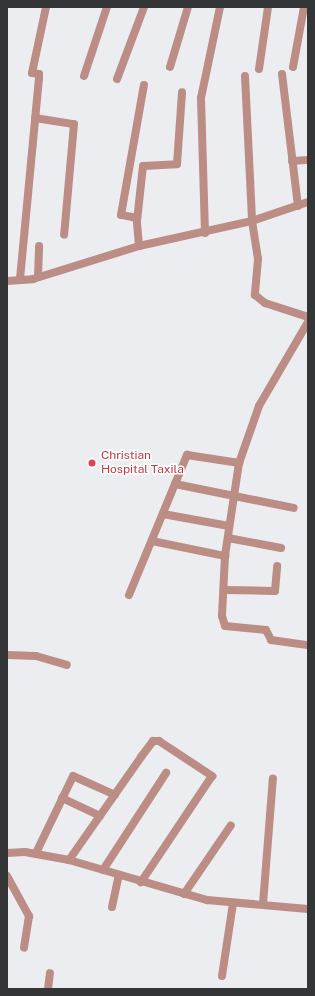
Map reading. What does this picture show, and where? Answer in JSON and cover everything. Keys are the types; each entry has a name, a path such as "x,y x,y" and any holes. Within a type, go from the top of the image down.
{"street":[{"path":"20,280 39,74 32,72 46,7"},
{"path":"84,76 107,7"},
{"path":"117,79 144,7"},
{"path":"170,67 188,7"},
{"path":"205,232 201,98 204,74 220,7"},
{"path":"259,69 268,7"},
{"path":"293,67 304,7"},
{"path":"282,74 298,206"},
{"path":"246,76 252,221 258,259 255,295 265,303 308,317"},
{"path":"137,218 121,215 144,85"},
{"path":"139,246 137,218 143,166 177,164 182,92"},
{"path":"35,118 74,124 64,235"},
{"path":"292,161 308,160"},
{"path":"7,281 38,277 139,246 252,221 308,202"},
{"path":"38,277 39,246"},
{"path":"308,322 259,406 239,463 224,556 222,616 225,626 266,630 271,640 308,645"},
{"path":"129,595 187,455 239,463"},
{"path":"175,484 294,508"},
{"path":"163,514 229,526"},
{"path":"228,538 281,548"},
{"path":"152,541 224,556"},
{"path":"224,590 275,591 278,566"},
{"path":"7,655 36,656 67,665"},
{"path":"68,860 153,741 159,741 212,776 141,882"},
{"path":"103,870 166,773"},
{"path":"36,853 62,798 75,775 114,795"},
{"path":"263,904 273,778"},
{"path":"62,798 100,816"},
{"path":"184,894 231,825"},
{"path":"7,853 36,853 68,860 184,894 233,903 263,904 308,909"},
{"path":"112,906 119,875"},
{"path":"7,876 29,916 24,948"},
{"path":"222,976 233,903"},
{"path":"48,989 50,972"}],"place":[{"name":"Christian Hospital Taxila","path":"92,463"}]}
